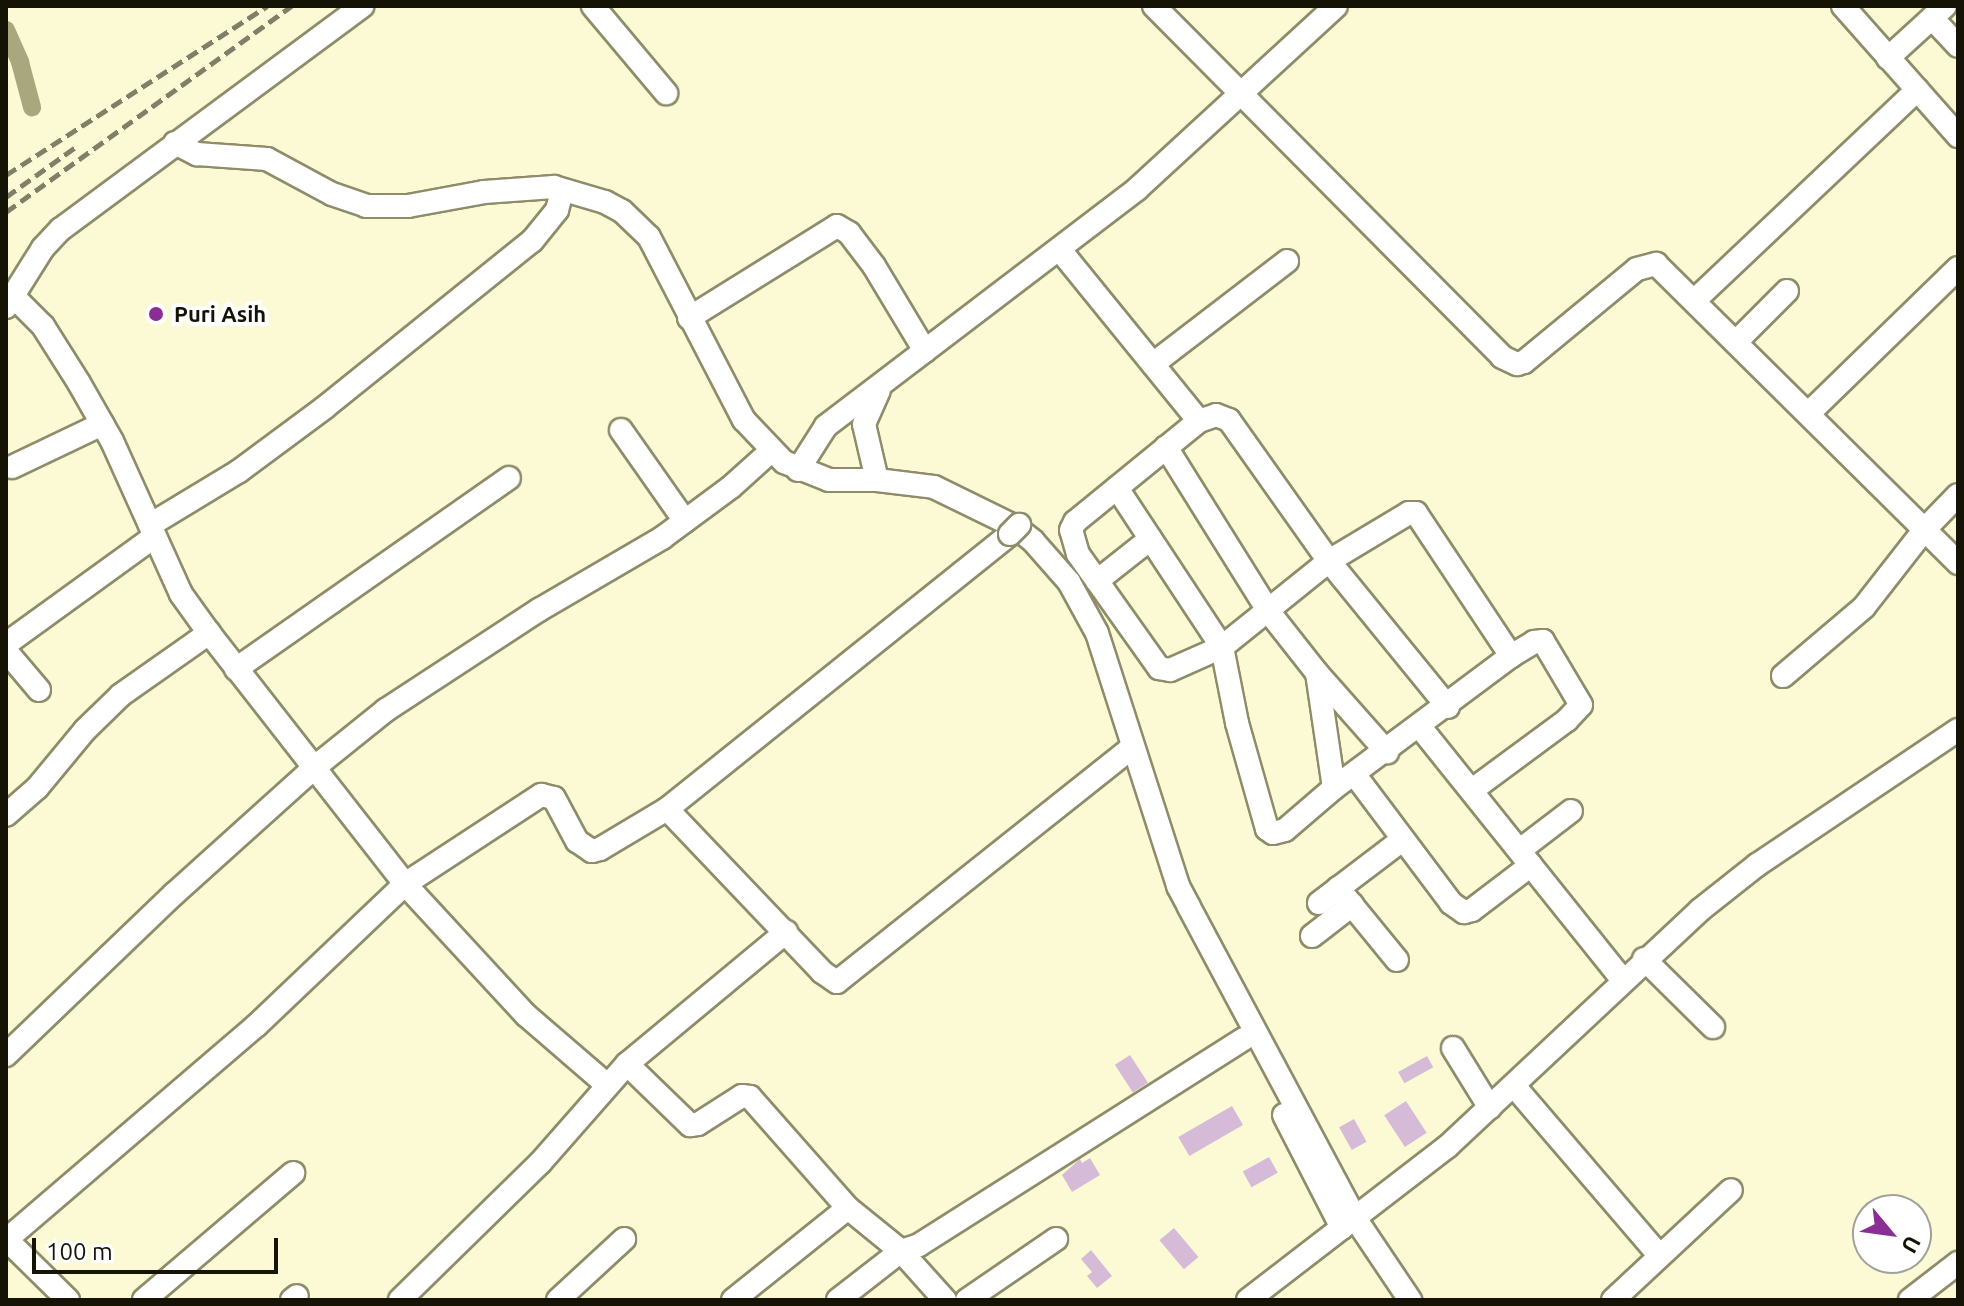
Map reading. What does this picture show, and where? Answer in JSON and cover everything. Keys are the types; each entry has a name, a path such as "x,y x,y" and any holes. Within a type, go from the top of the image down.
{"street":[{"path":"362,6 61,229 30,267 10,302 43,326 102,424 181,594 236,669 405,884 526,1015 607,1085"},
{"path":"593,6 666,93"},
{"path":"1154,6 1510,362 1524,362 1644,266 1659,266 1958,563"},
{"path":"798,470 826,426 1137,189 1336,6"},
{"path":"1843,6 1958,136"},
{"path":"1888,58 1939,12 1958,46"},
{"path":"1695,300 1917,90"},
{"path":"175,143 197,154 267,159 332,194 366,206 408,206 484,192 605,202 636,222 649,237 744,420 771,451 798,470 829,480 877,480 934,487 1012,531 1054,564 1083,603 1107,662 1178,886 1349,1223"},
{"path":"6,644 152,531 324,408 532,241 557,197"},
{"path":"689,318 837,226 843,226 874,266 925,351"},
{"path":"1060,250 1199,421"},
{"path":"1153,364 1287,261"},
{"path":"1809,413 1958,268"},
{"path":"1736,342 1787,291"},
{"path":"877,480 864,424 870,404 884,382"},
{"path":"1448,707 1329,561 1229,420 1216,415 1199,421 1075,522 1071,530 1078,554 1159,668 1180,668 1222,647 1329,561 1409,513 1416,513 1511,656"},
{"path":"12,467 102,424"},
{"path":"621,430 685,521"},
{"path":"1166,447 1269,612 1317,673 1387,752"},
{"path":"6,1055 174,894 315,767 386,710 461,659 685,521 771,451"},
{"path":"236,669 509,478"},
{"path":"1117,488 1222,647 1237,723 1267,829 1273,833 1285,830 1334,788 1448,707 1511,656 1534,642 1543,641 1581,705 1567,720 1472,790"},
{"path":"1783,676 1864,607 1925,529 1958,495"},
{"path":"1012,531 1056,581 1083,622 1190,929 1244,1039 1349,1223 1410,1300"},
{"path":"68,1300 6,1240 257,1025 405,884 533,797 541,795 554,798 577,841 592,851 600,849 667,809 1012,531"},
{"path":"1097,581 1150,539"},
{"path":"6,815 37,788 85,730 121,695 209,633"},
{"path":"6,651 39,690"},
{"path":"1317,673 1334,788"},
{"path":"1420,727 1623,980"},
{"path":"1264,1295 1515,1087 1644,959 1757,865 1958,730"},
{"path":"667,809 822,972 837,982 1129,750"},
{"path":"1355,775 1451,903 1464,912 1472,910 1571,811"},
{"path":"1312,936 1345,897 1402,840"},
{"path":"1319,903 1345,897"},
{"path":"1345,897 1397,960"},
{"path":"400,1300 540,1163 627,1064 786,932"},
{"path":"1644,959 1713,1027"},
{"path":"838,1300 901,1251 919,1245 1244,1039"},
{"path":"1453,1048 1490,1108"},
{"path":"627,1064 690,1125 698,1124 742,1096 750,1097 848,1208 901,1251 945,1300"},
{"path":"1515,1087 1659,1255"},
{"path":"144,1300 293,1173"},
{"path":"1613,1300 1731,1190"},
{"path":"733,1300 848,1208"},
{"path":"558,1300 624,1239"},
{"path":"967,1300 1056,1239"},
{"path":"1910,1300 1958,1263"}],"building":[{"path":"1130,1055 1148,1083 1133,1092 1115,1065"},
{"path":"1427,1056 1433,1067 1404,1083 1398,1072"},
{"path":"1406,1101 1427,1133 1405,1147 1384,1115"},
{"path":"1232,1106 1243,1125 1189,1156 1178,1137"},
{"path":"1354,1119 1367,1142 1352,1150 1339,1127"},
{"path":"1269,1157 1278,1173 1251,1187 1243,1172"},
{"path":"1090,1158 1100,1175 1072,1192 1062,1175 1080,1159 1082,1163"},
{"path":"1174,1228 1198,1257 1184,1269 1159,1240"},
{"path":"1091,1250 1112,1276 1097,1288 1087,1276 1092,1272 1081,1259"}],"waterway":[{"path":"6,30 20,62 32,107"}],"railway":[{"path":"6,175 267,6"},
{"path":"6,212 292,6"},
{"path":"6,197 77,146"}],"place":[{"name":"Puri Asih","path":"156,314"}]}
